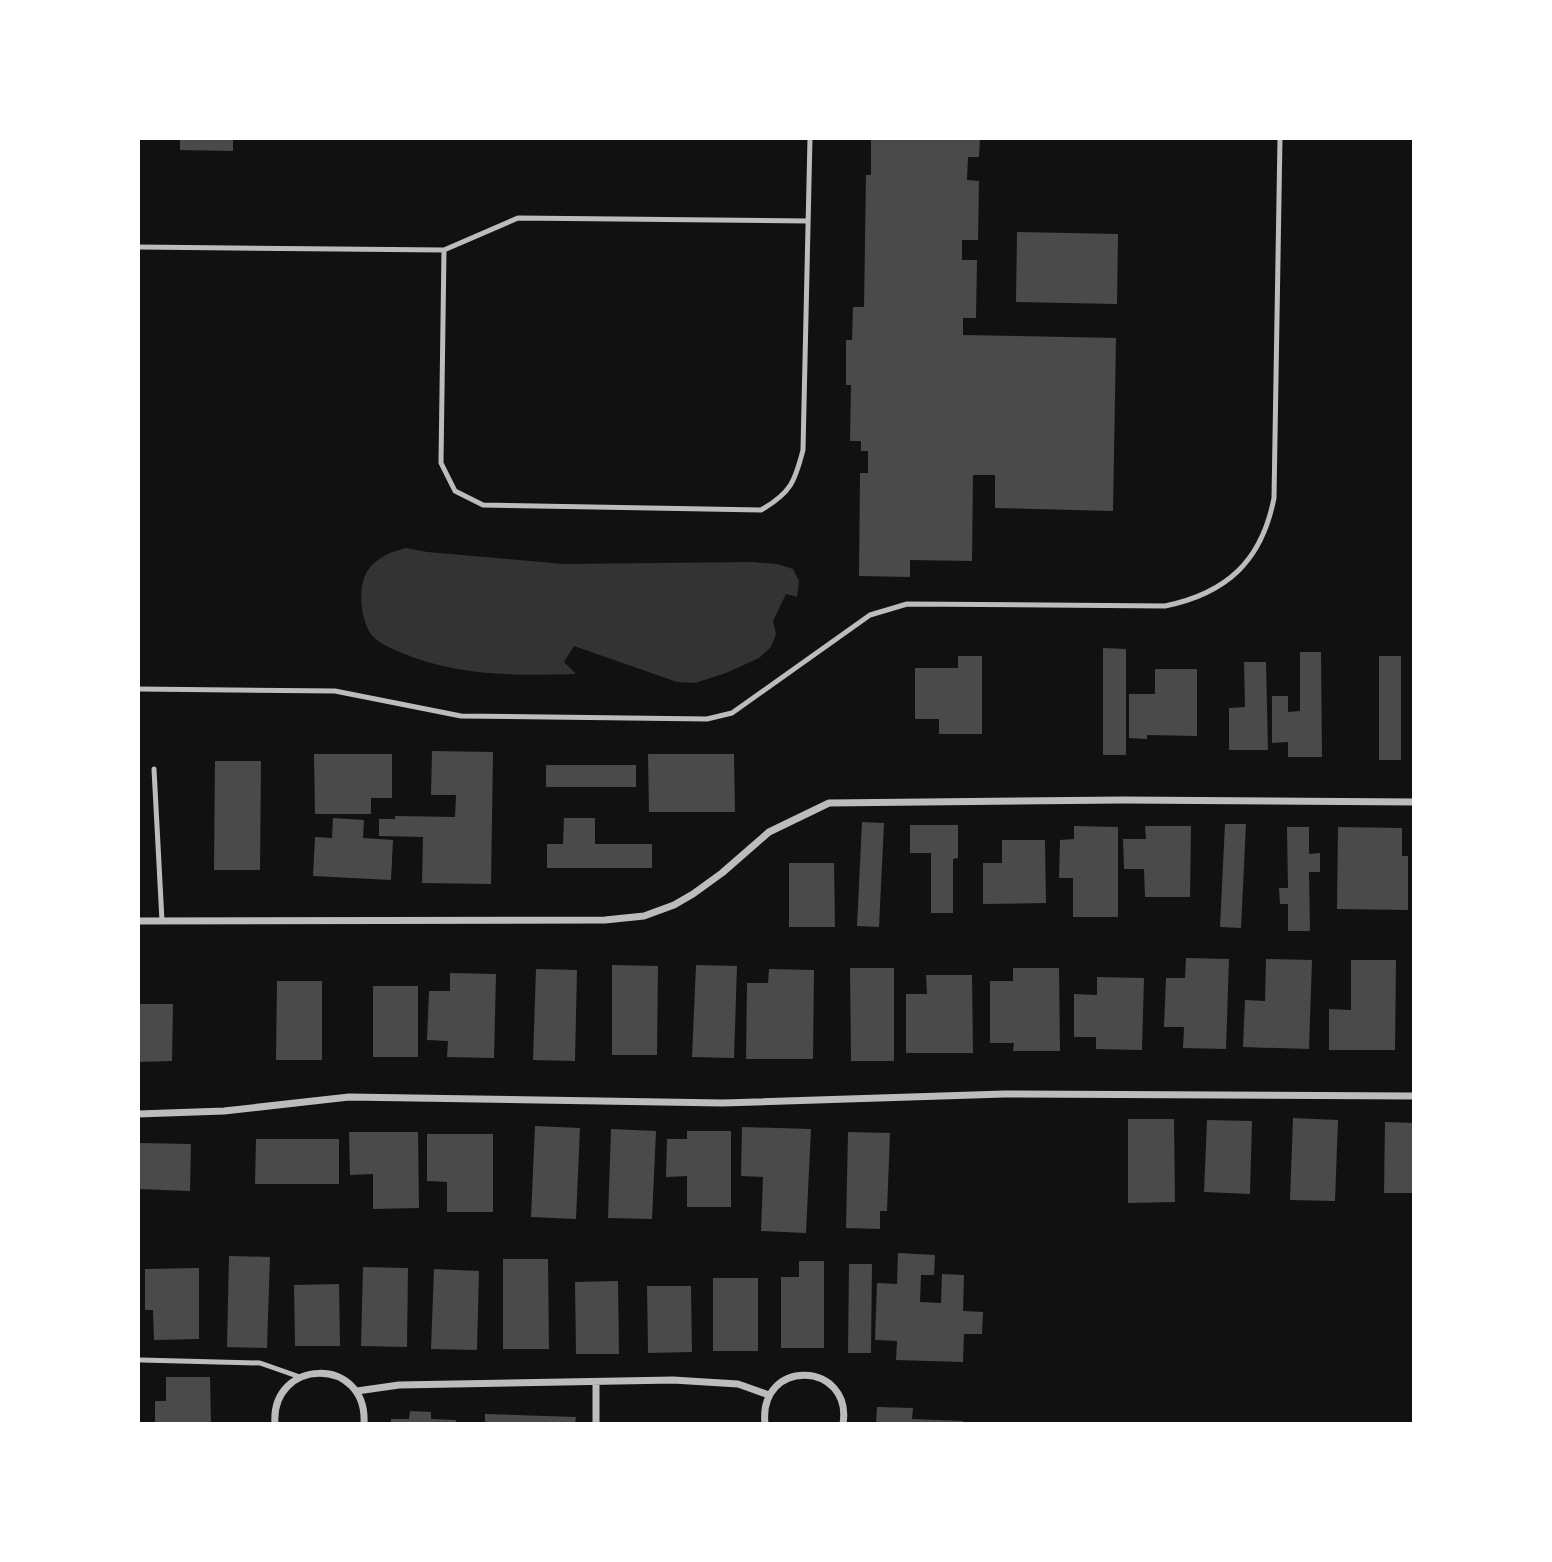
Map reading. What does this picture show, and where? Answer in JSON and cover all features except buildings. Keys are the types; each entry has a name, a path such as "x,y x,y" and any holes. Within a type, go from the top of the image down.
{"street":[{"path":"138,921 605,920 644,916 694,894 769,832 829,803 1123,800 1414,802"},
{"path":"138,1114 224,1111 349,1097 723,1103 1004,1094 1414,1096"},
{"path":"275,1424 279,1399 288,1386 300,1377 316,1373 331,1374 345,1380 356,1391 363,1406 364,1424"},
{"path":"765,1424 764,1408 769,1395 778,1384 803,1374 818,1376 839,1394 844,1407 843,1424"},
{"path":"356,1391 398,1385 673,1380 738,1384 769,1395"},
{"path":"596,1382 597,1424"}],"lane":[{"path":"444,250 441,463 455,491 483,505 761,510 781,499 795,480 803,450 810,138"},
{"path":"138,689 335,691 461,716 707,719 732,713 870,615 907,604 1166,606 1208,594 1244,565 1259,545 1269,522 1274,498 1280,138"},
{"path":"138,247 444,250 519,218 808,221"},
{"path":"154,769 162,921"},
{"path":"141,1360 260,1363 300,1377"}],"shaded area":[{"path":"406,548 564,564 777,564 793,569 799,581 797,597 786,594 773,621 776,634 771,647 759,658 695,683 677,682 574,646 564,662 576,674 488,673 423,661 387,646 370,633 362,608 361,592 367,571 377,560"}]}
